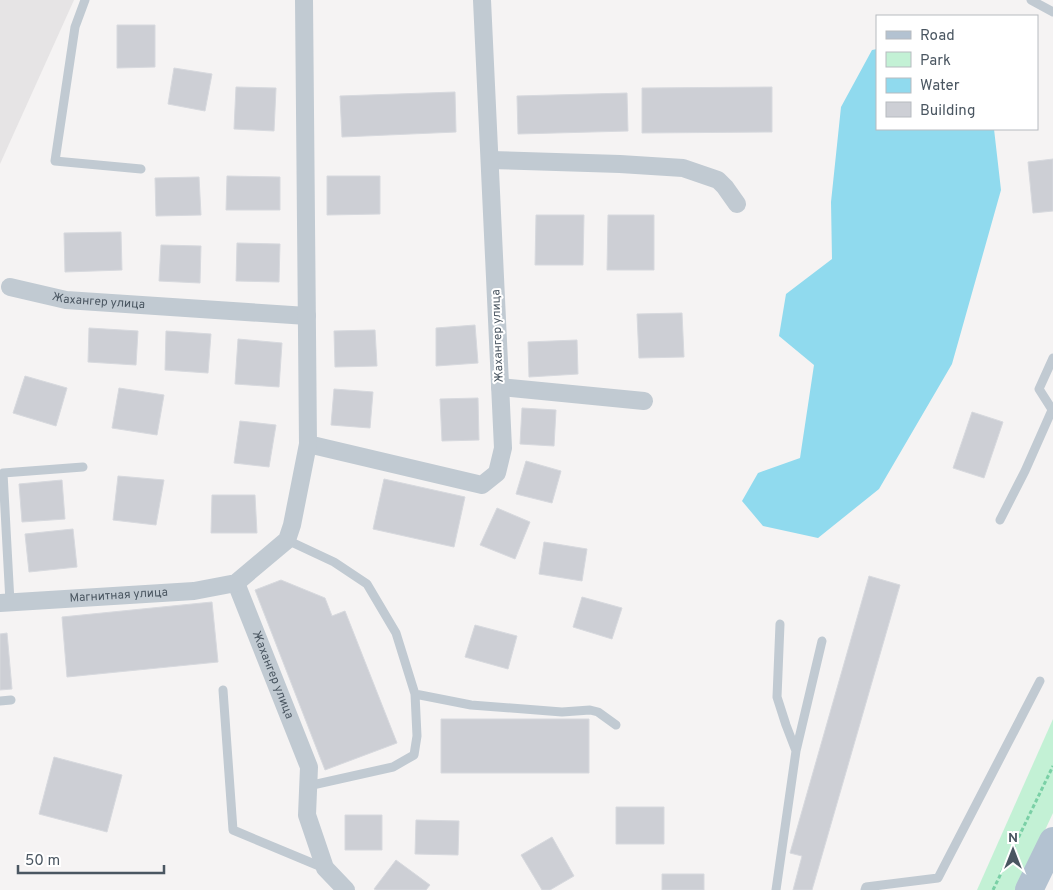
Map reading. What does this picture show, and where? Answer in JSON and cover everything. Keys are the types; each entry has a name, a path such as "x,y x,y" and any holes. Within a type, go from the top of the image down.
{"main road":[{"path":"1029,890 1053,841"}],"street":[{"path":"236,583 287,540 292,525 308,444 304,0"},
{"name":"Жахангер улица","path":"308,444 482,485 497,473 503,448 482,0"},
{"path":"490,160 683,168 718,180 737,204"},
{"name":"Жахангер улица","path":"10,287 66,300 307,316"},
{"path":"500,387 644,401"},
{"name":"Жахангер улица","path":"236,583 309,767 307,816 325,868 346,890"},
{"name":"Магнитная улица","path":"5,603 194,591 236,583"}],"lane":[{"path":"84,0 74,27 55,161 141,169"},
{"path":"1031,0 1053,12"},
{"path":"1000,520 1053,411 1038,389 1053,358"},
{"path":"5,603 3,473 83,467"},
{"path":"287,540 334,562 367,584 396,633 416,694 417,736 414,755 393,767 308,786"},
{"path":"780,624 777,697 796,751"},
{"path":"776,890 796,751 822,641"},
{"path":"865,890 866,887 938,878 1040,681"},
{"path":"223,690 233,830 325,868"},
{"path":"416,694 471,705 562,712 590,710 598,712 616,725"},
{"path":"0,701 12,700"}],"path":[{"path":"993,890 1053,766"}],"shaded area":[{"path":"0,0 74,0 0,164"}],"green space":[{"path":"1053,719 1053,813 1017,890 977,890"}],"water":[{"path":"876,49 876,130 994,130 1001,190 952,364 879,489 818,538 763,526 742,501 758,473 800,458 814,365 779,336 786,294 832,259 831,202 841,107 872,50"}],"building":[{"path":"117,25 155,25 155,67 117,68"},
{"path":"174,68 212,74 205,111 168,104"},
{"path":"236,87 276,88 274,131 234,129"},
{"path":"772,87 772,132 642,133 642,88"},
{"path":"455,92 456,132 342,137 340,96"},
{"path":"627,93 628,131 518,134 517,96"},
{"path":"1053,159 1053,211 1033,213 1028,162"},
{"path":"227,176 280,177 280,210 226,210"},
{"path":"327,176 380,176 380,214 327,215"},
{"path":"199,177 201,215 156,216 155,178"},
{"path":"536,215 584,215 583,265 535,265"},
{"path":"608,215 654,215 654,270 607,270"},
{"path":"121,232 122,270 65,272 64,233"},
{"path":"237,243 280,244 279,282 236,281"},
{"path":"161,245 201,246 200,283 159,281"},
{"path":"682,313 684,357 639,358 637,314"},
{"path":"475,325 478,363 436,366 436,328"},
{"path":"89,328 138,331 136,365 88,362"},
{"path":"375,330 377,366 335,367 334,331"},
{"path":"166,331 211,334 208,373 165,370"},
{"path":"238,339 282,343 279,387 235,384"},
{"path":"577,340 578,374 529,377 528,342"},
{"path":"25,376 67,388 56,426 13,413"},
{"path":"119,388 164,395 157,435 112,428"},
{"path":"334,389 373,392 370,428 331,425"},
{"path":"478,398 479,440 442,441 440,399"},
{"path":"522,408 556,410 554,446 520,444"},
{"path":"972,412 1003,422 984,478 953,468"},
{"path":"240,421 276,425 269,467 234,463"},
{"path":"526,461 561,471 552,503 516,494"},
{"path":"118,476 164,480 156,525 113,520"},
{"path":"384,479 465,497 454,547 373,529"},
{"path":"62,480 65,519 22,522 19,484"},
{"path":"212,495 255,495 257,533 211,533"},
{"path":"497,508 530,522 515,559 480,545"},
{"path":"73,529 77,567 29,572 25,534"},
{"path":"544,542 587,549 582,581 539,574"},
{"path":"869,576 900,585 812,890 793,890 802,856 790,853"},
{"path":"281,580 325,598 332,616 345,611 397,743 325,770 255,590"},
{"path":"582,597 622,608 612,639 573,627"},
{"path":"212,602 218,662 67,677 62,617"},
{"path":"475,625 517,636 508,669 465,657"},
{"path":"7,633 12,689 0,690 0,634"},
{"path":"441,719 589,719 589,773 441,773"},
{"path":"54,757 122,775 107,832 39,814"},
{"path":"616,807 664,807 664,844 616,844"},
{"path":"345,815 382,815 382,850 345,850"},
{"path":"416,820 459,821 458,855 415,854"},
{"path":"552,837 574,876 550,890 542,890 521,855"},
{"path":"396,860 430,885 426,890 374,889"},
{"path":"662,874 704,874 704,890 662,890"}]}
